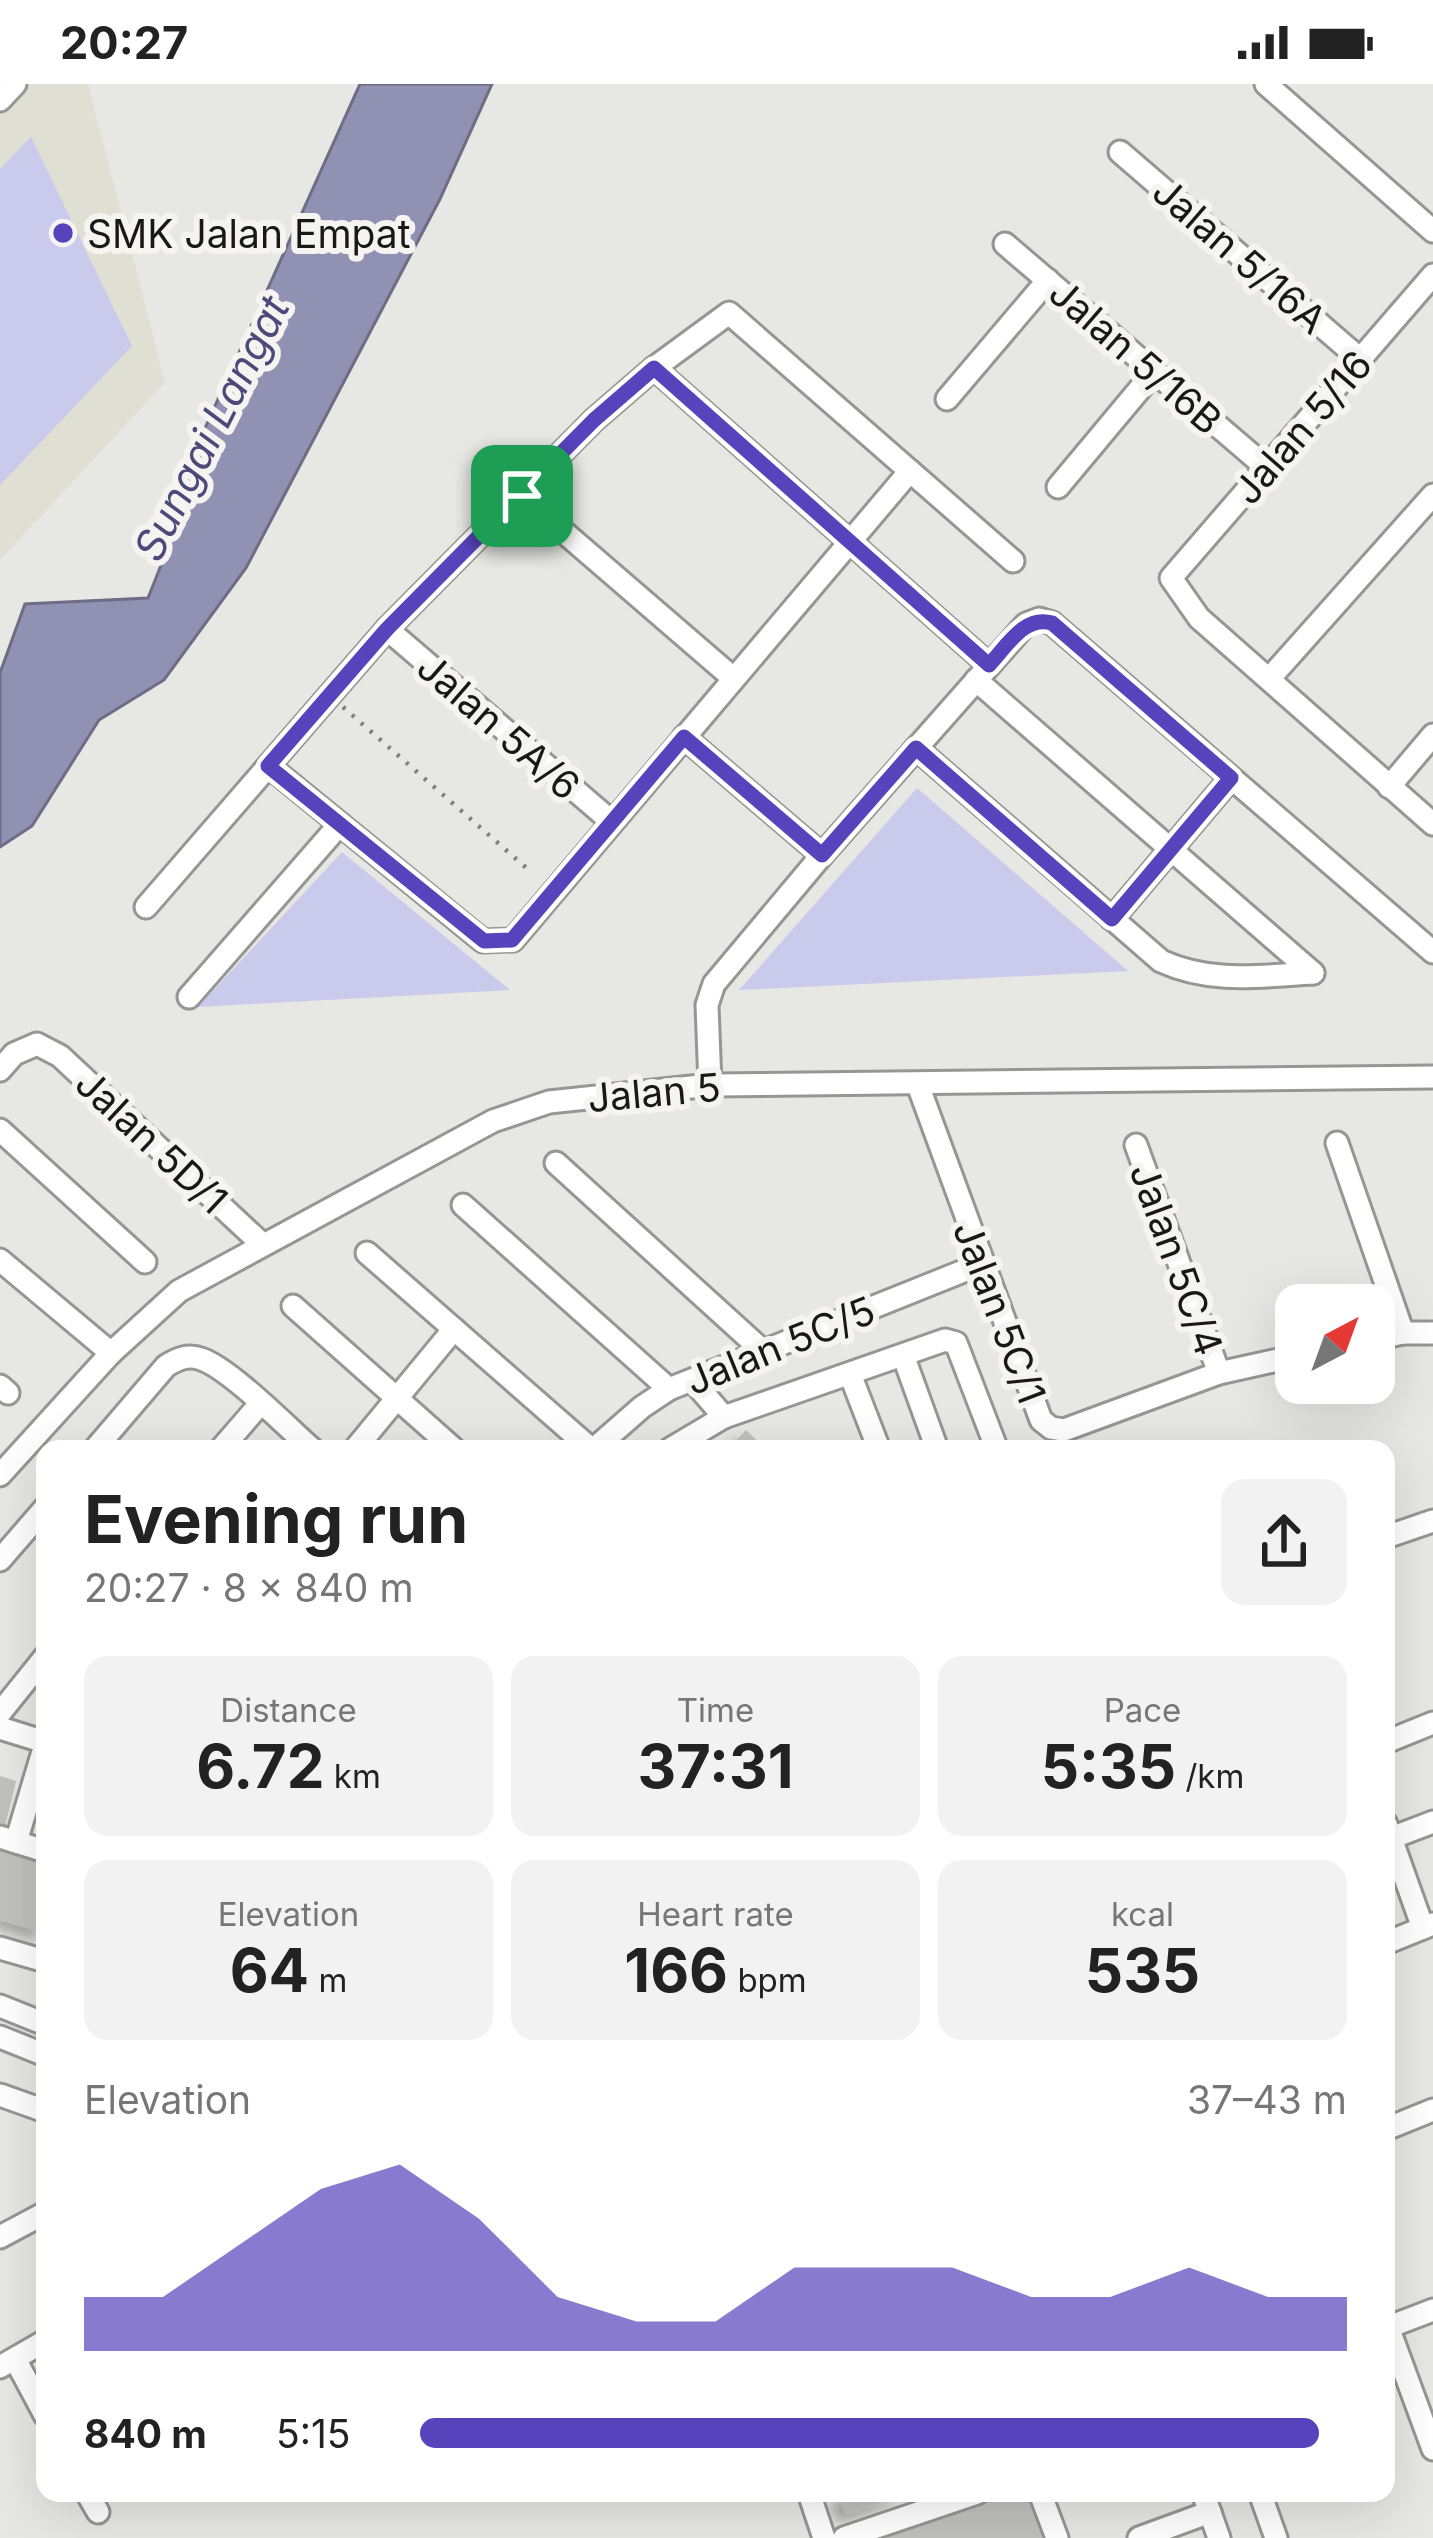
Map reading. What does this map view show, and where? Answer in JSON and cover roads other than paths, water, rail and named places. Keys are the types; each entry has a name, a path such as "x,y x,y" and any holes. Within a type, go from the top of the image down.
{"street":[{"path":"0,100 15,84"},
{"path":"1266,84 1433,232"},
{"name":"Jalan 5/16A","path":"1120,152 1360,359"},
{"name":"Jalan 5/16B","path":"1005,244 1267,468"},
{"name":"Jalan 5/16","path":"1269,679 1199,618 1172,578 1433,275"},
{"path":"947,398 1048,280"},
{"path":"146,907 387,629 594,420 729,313 1013,561"},
{"path":"654,368 1313,973 1214,978 1161,961 916,748"},
{"path":"1058,487 1154,372"},
{"path":"268,766 484,941 512,940 910,471"},
{"path":"1433,495 1269,679 1433,824"},
{"path":"522,496 733,679"},
{"path":"710,1085 708,995 822,855 983,672 1026,625 1039,620 1052,623 1433,952"},
{"name":"Jalan 5A/6","path":"387,629 612,822"},
{"path":"1389,787 1433,735"},
{"path":"684,737 822,855"},
{"path":"1112,919 1231,778"},
{"path":"189,997 340,824"},
{"name":"Jalan 5D/1","path":"0,1070 14,1054 37,1044 61,1056 263,1245"},
{"path":"1433,1064 1433,1077"},
{"name":"Jalan 5","path":"0,1475 111,1353 179,1291 493,1121 549,1102 710,1085 1433,1077"},
{"name":"Jalan 5C/1","path":"918,1084 1041,1420 1051,1428 1064,1430 1219,1373 1275,1361"},
{"path":"0,1130 145,1262"},
{"path":"1337,1143 1403,1333"},
{"name":"Jalan 5C/4","path":"1136,1144 1219,1373"},
{"path":"556,1163 764,1352"},
{"path":"463,1205 669,1389"},
{"path":"367,1253 582,1440"},
{"path":"0,1259 111,1353"},
{"name":"Jalan 5C/5","path":"602,1440 669,1389 981,1264"},
{"path":"293,1306 444,1440"},
{"path":"362,1440 454,1329"},
{"path":"1395,1335 1433,1333"},
{"path":"681,1440 718,1409 850,1374 944,1340 956,1343 993,1440"},
{"path":"903,1355 934,1440"},
{"path":"103,1440 177,1358 203,1359 302,1440"},
{"path":"850,1374 876,1440"},
{"path":"700,1378 718,1409"},
{"path":"229,1440 260,1404"},
{"path":"0,1560 36,1520"},
{"path":"1395,1534 1433,1521"},
{"path":"0,1713 36,1669"},
{"path":"1395,1738 1433,1723"},
{"path":"0,1728 36,1741"},
{"path":"8,1840 36,1767"},
{"path":"1395,1830 1433,1822"},
{"path":"1395,1847 1430,1925 1395,1939"},
{"path":"0,1948 36,1958"},
{"path":"0,2006 36,2020"},
{"path":"0,2037 36,2051"},
{"path":"0,2095 36,2108"},
{"path":"1395,2125 1433,2110"},
{"path":"0,2237 36,2217"},
{"path":"1395,2324 1433,2310"},
{"path":"36,2346 7,2363 36,2403"},
{"path":"1395,2348 1433,2449"},
{"path":"812,2502 824,2538"},
{"path":"844,2538 950,2502"},
{"path":"1043,2502 1057,2538"},
{"path":"1262,2502 1276,2538"},
{"path":"1139,2538 1206,2503 1219,2538"}],"water":[{"name":"Sungai Langat","path":"360,84 492,84 440,199 246,568 164,680 99,720 32,826 0,847 0,673 25,604 148,598 169,545 169,508"}],"place":[{"name":"SMK Jalan Empat","path":"63,233"}]}
